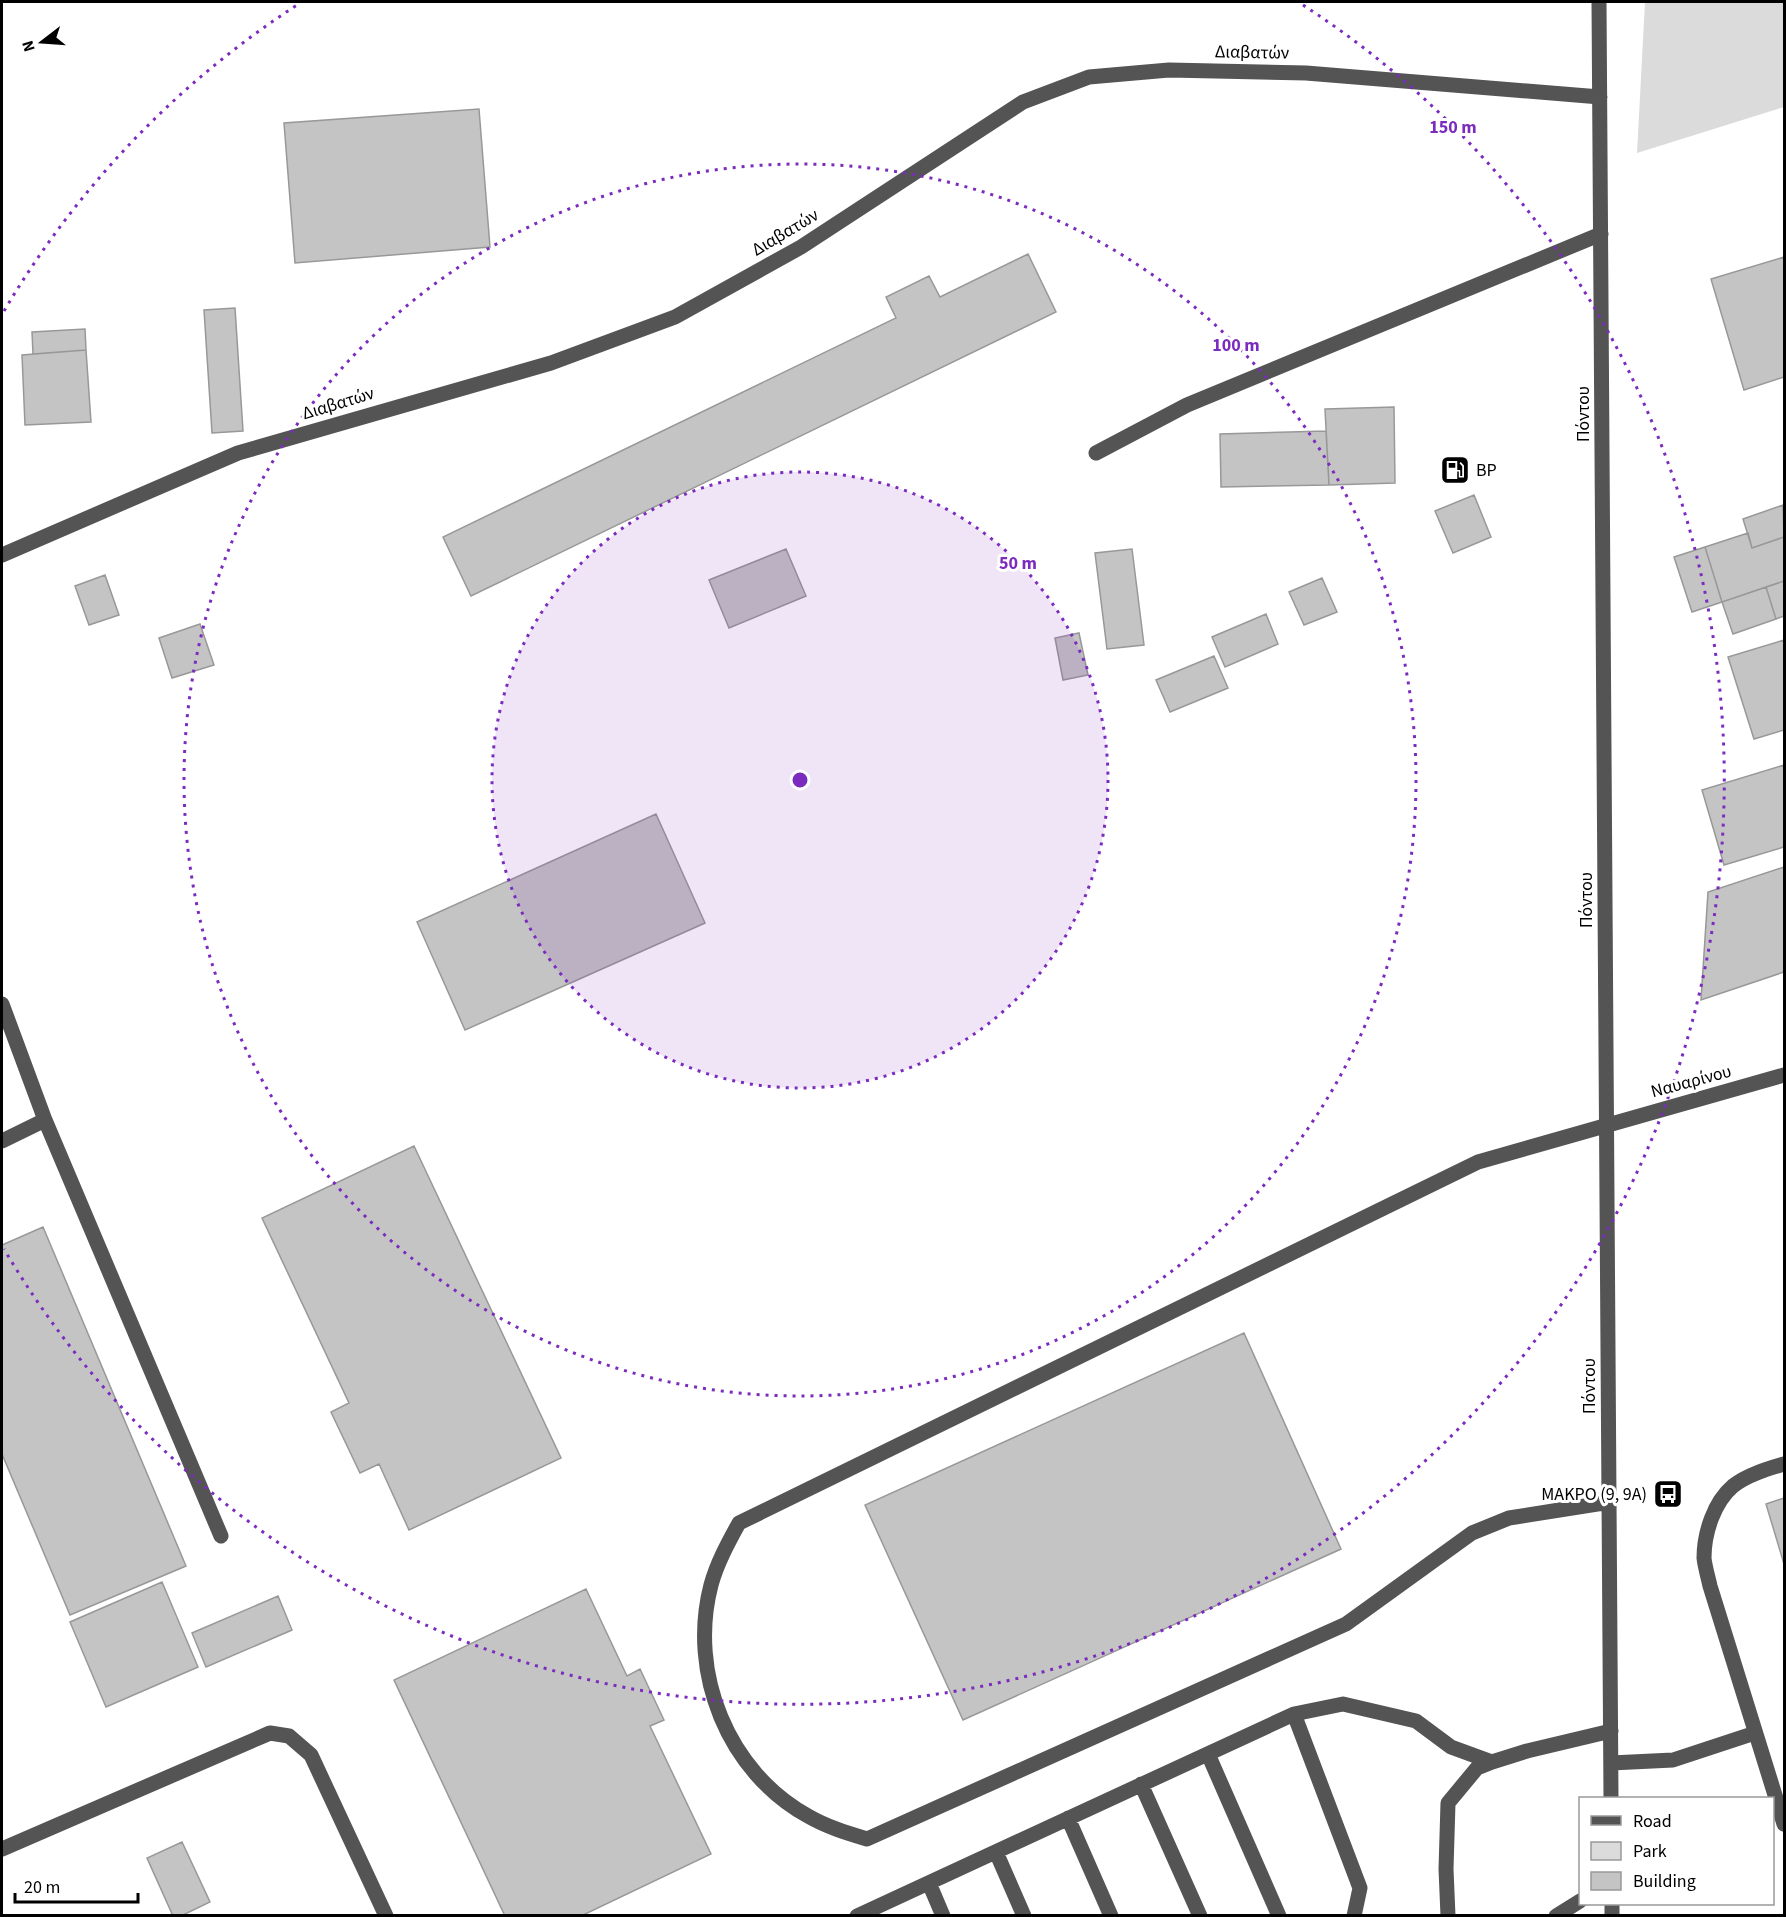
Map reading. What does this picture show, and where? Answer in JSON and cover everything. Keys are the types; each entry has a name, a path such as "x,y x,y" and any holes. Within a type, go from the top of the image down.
{"street":[{"name":"Πόντου","path":"1599,2 1611,1797"},
{"name":"Διαβατών","path":"2,555 238,453 551,363 675,316 801,247 1023,102 1089,77 1169,70 1306,73 1600,97"},
{"path":"1096,453 1187,405 1601,234"},
{"path":"2,1004 45,1120 221,1536"},
{"name":"Ναυαρίνου","path":"1610,1502 1509,1518 1472,1533 1346,1624 867,1839 836,1830 807,1816 779,1797 755,1774 736,1748 720,1719 710,1686 704,1653 705,1618 711,1585 723,1553 739,1523 1478,1162 1785,1075"},
{"path":"2,1142 45,1120"},
{"path":"1785,1464 1762,1470 1733,1486 1716,1508 1706,1533 1704,1559 1710,1586 1785,1824"},
{"path":"857,1916 1294,1714 1343,1704 1416,1721 1451,1747 1492,1762"},
{"path":"1294,1714 1360,1888 1354,1916"},
{"path":"1448,1916 1446,1869 1448,1803 1477,1768 1527,1750 1611,1731"},
{"path":"2,1849 270,1733 289,1736 311,1755 386,1916"},
{"path":"1611,1763 1673,1760 1755,1733"},
{"path":"1208,1754 1280,1916"},
{"path":"1141,1784 1200,1916"},
{"path":"1068,1818 1111,1916"},
{"path":"996,1852 1024,1916"},
{"path":"929,1883 943,1916"},
{"path":"1556,1916 1579,1902"}],"green space":[{"path":"1645,2 1784,2 1784,107 1637,153"}],"building":[{"path":"479,109 490,247 295,263 284,123"},
{"path":"1028,254 1056,312 471,596 443,537 896,318 886,297 929,276 940,297"},
{"path":"1784,257 1784,377 1744,390 1711,279"},
{"path":"235,308 243,431 212,433 204,310"},
{"path":"85,329 86,350 33,354 32,332"},
{"path":"86,350 91,422 25,425 22,355"},
{"path":"1394,407 1395,483 1329,485 1325,409"},
{"path":"1326,431 1329,485 1221,487 1220,434"},
{"path":"1474,495 1491,537 1453,553 1435,511"},
{"path":"1783,505 1784,537 1752,548 1743,519"},
{"path":"1748,533 1752,548 1784,537 1784,581 1722,602 1705,547"},
{"path":"1705,547 1722,602 1692,612 1674,557"},
{"path":"786,549 806,596 729,628 709,580"},
{"path":"1132,549 1144,645 1107,649 1095,553"},
{"path":"105,575 119,615 89,625 75,586"},
{"path":"1322,578 1337,612 1304,625 1289,592"},
{"path":"1784,581 1784,616 1776,619 1766,587"},
{"path":"1766,587 1776,619 1733,634 1722,602"},
{"path":"1266,614 1278,644 1225,667 1212,637"},
{"path":"200,624 214,665 172,678 159,638"},
{"path":"1079,633 1088,675 1063,680 1055,638"},
{"path":"1784,640 1784,730 1754,739 1728,657"},
{"path":"1214,656 1228,688 1170,712 1156,680"},
{"path":"1784,765 1784,847 1724,865 1702,790"},
{"path":"656,814 705,923 465,1030 417,922"},
{"path":"1784,867 1784,972 1701,1000 1708,892"},
{"path":"414,1146 561,1458 409,1530 379,1464 360,1473 331,1412 349,1403 262,1218"},
{"path":"43,1227 186,1566 70,1615 2,1454 2,1245"},
{"path":"1244,1333 1341,1549 963,1720 865,1505"},
{"path":"1784,1498 1784,1564 1766,1504"},
{"path":"162,1582 198,1667 106,1707 70,1622"},
{"path":"586,1589 627,1676 640,1669 664,1720 650,1726 711,1854 581,1916 505,1916 394,1680"},
{"path":"278,1596 292,1630 206,1667 192,1633"},
{"path":"182,1842 210,1902 181,1916 173,1916 147,1858"}],"place":[{"name":"BP","path":"1455,470"},
{"name":"ΜΑΚΡΟ (9, 9Α)","path":"1668,1494"}]}
